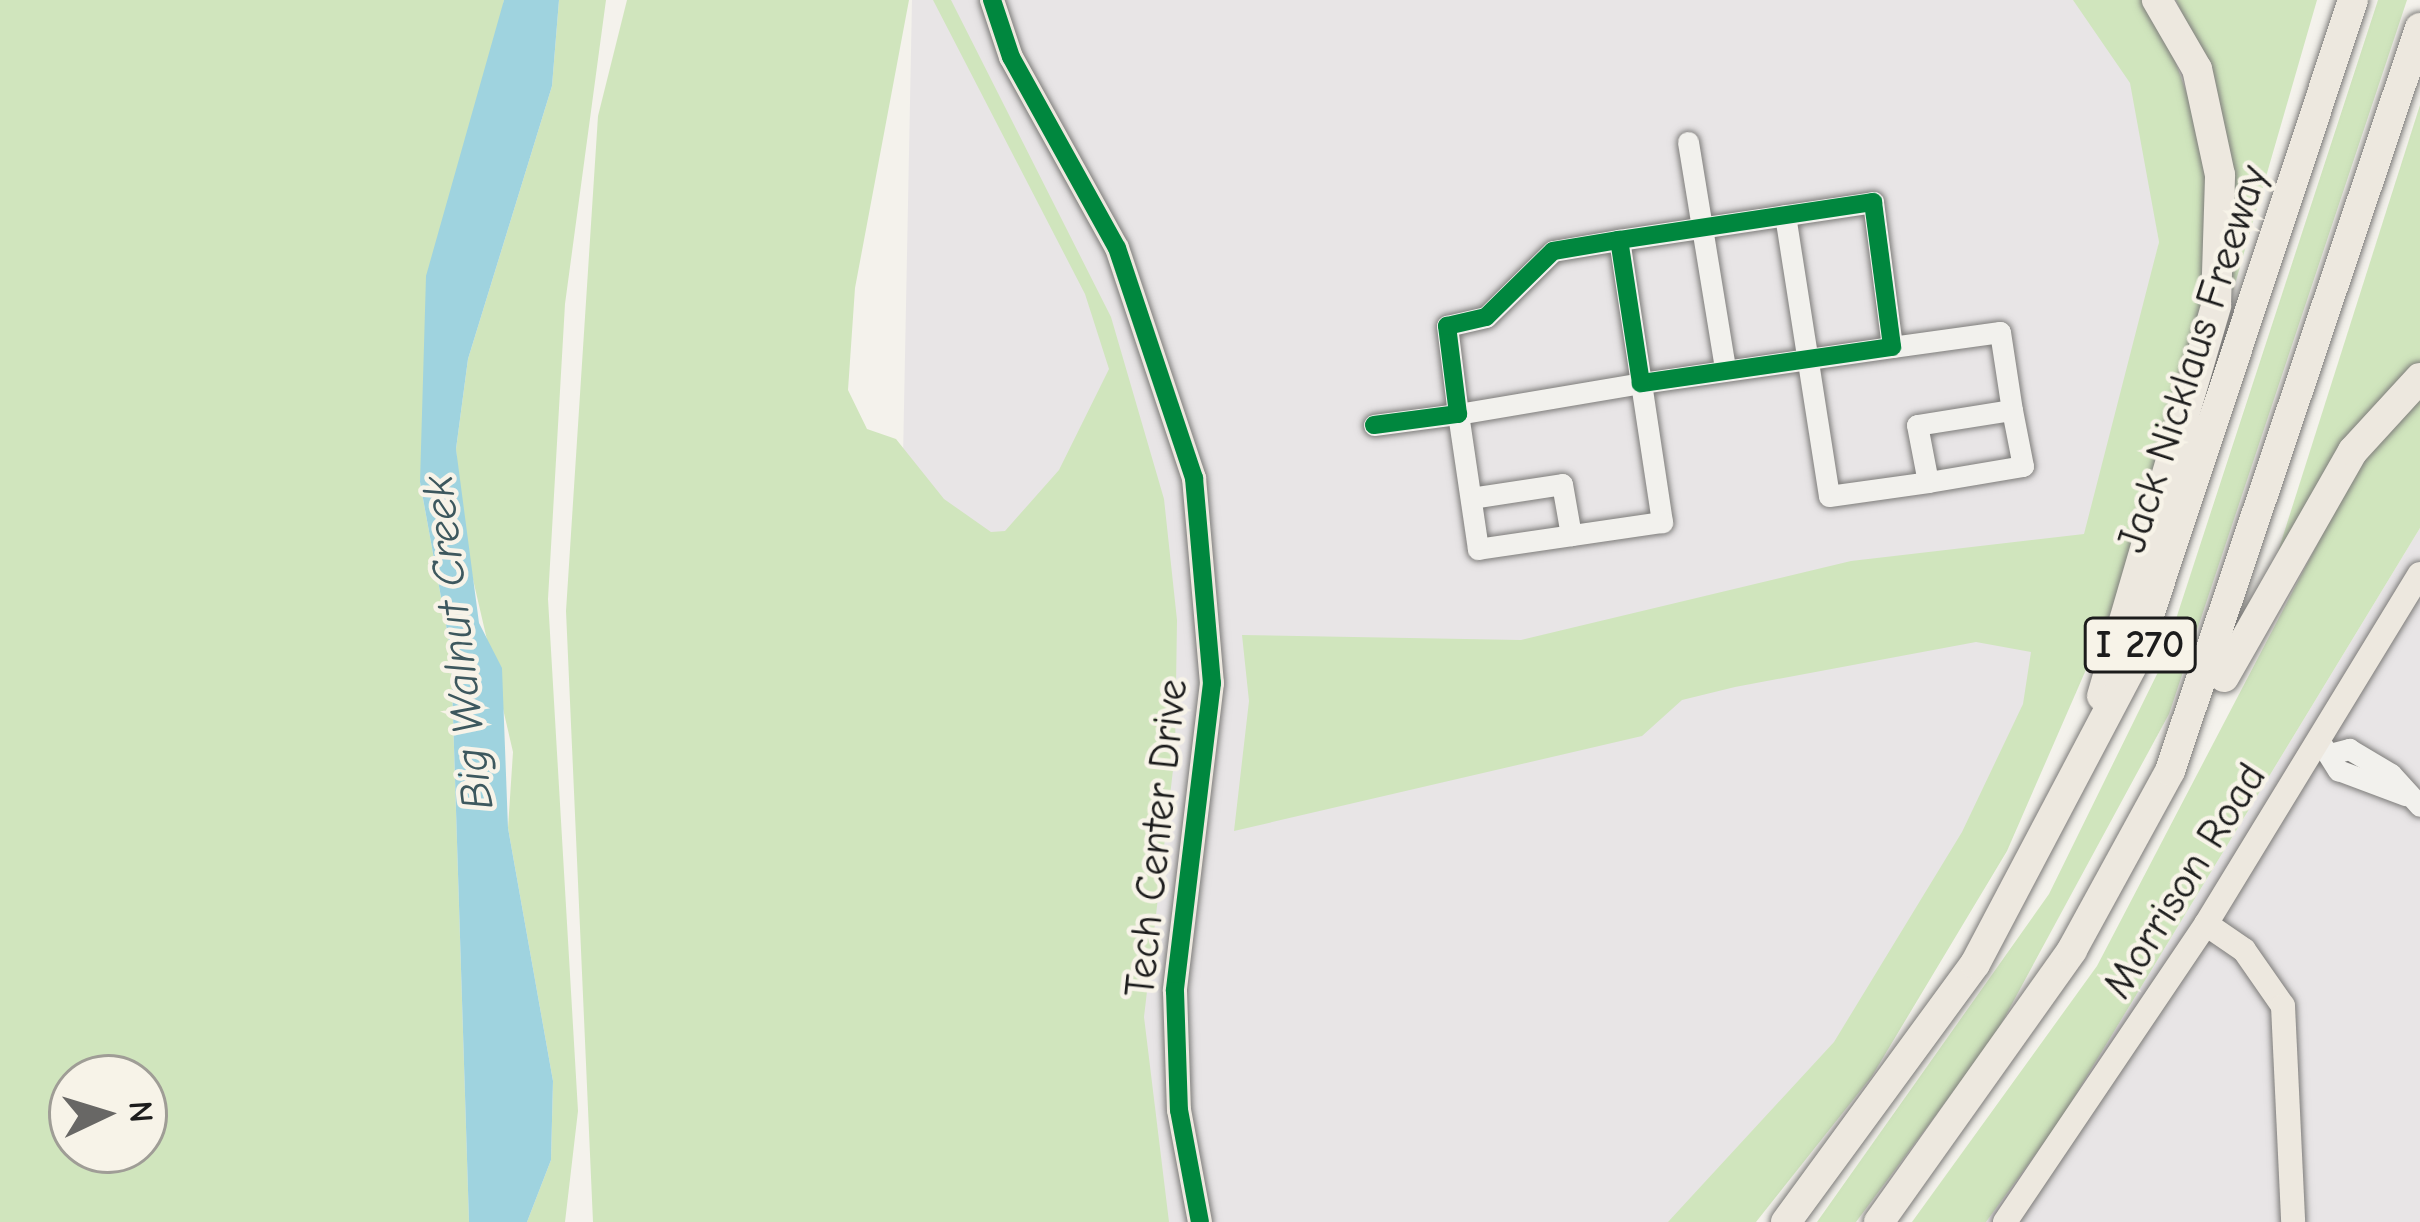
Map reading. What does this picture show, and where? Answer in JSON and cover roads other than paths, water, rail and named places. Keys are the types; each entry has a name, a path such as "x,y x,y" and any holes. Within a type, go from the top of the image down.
{"highway":[{"path":"2088,749 2216,305 2219,175 2197,69 2157,0"},
{"name":"Jack Nicklaus Freeway","path":"1786,1222 1975,964 2088,749 2167,574 2352,0"},
{"name":"I 270","path":"1879,1222 2072,950 2170,771 2420,28"},
{"path":"2170,771 2353,451 2420,378"}],"main road":[{"name":"Tech Center Drive","path":"992,0 1011,57 1117,248 1194,478 1212,683 1175,992 1179,1110 1199,1222"},
{"name":"Morrison Road","path":"2005,1222 2326,746 2420,574"},
{"path":"2206,924 2244,950 2284,1006 2293,1222"}],"street":[{"path":"1688,142 1725,369"},
{"path":"1619,240 1662,522 1478,549 1447,326 1486,317 1553,251 1619,240 1873,202 1892,347"},
{"path":"1374,425 1807,355 2000,332 2024,466 1829,496 1807,355 1785,215"},
{"path":"1928,482 1917,425 2012,410"},
{"path":"1471,498 1562,484 1571,535"},
{"path":"2326,746 2349,749 2391,774 2413,801"}],"water":[{"name":"Big Walnut Creek","path":"504,0 559,0 552,86 468,359 456,449 479,623 502,668 508,828 553,1081 551,1160 527,1222 469,1222 451,652 420,482 426,276"}]}
